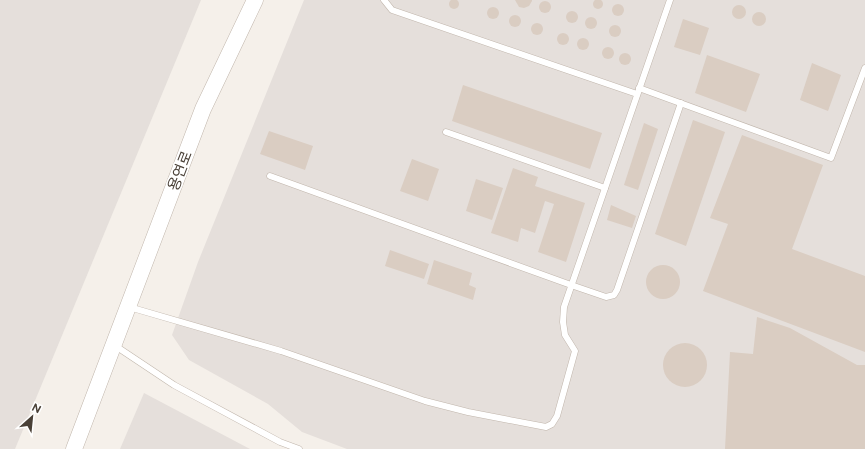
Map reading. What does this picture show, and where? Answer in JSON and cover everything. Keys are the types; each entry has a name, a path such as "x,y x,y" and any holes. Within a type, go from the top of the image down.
{"street":[{"name":"용연로","path":"74,449 203,109 255,0"}],"lane":[{"path":"384,0 392,10 681,104 832,158 865,68"},
{"path":"128,307 281,351 425,401 468,412 546,427 552,424 557,416 575,351 565,335 563,322 564,307 670,0"},
{"path":"270,176 606,297 614,295 617,290 681,104"},
{"path":"446,132 604,188"},
{"path":"114,345 174,385 280,442 299,449"}],"shaded area":[{"path":"0,0 201,0 15,449 0,449"},
{"path":"304,0 865,0 865,449 347,449 302,432 268,404 189,360 172,335 198,262"},
{"path":"144,393 250,449 120,449"}],"building":[{"path":"452,-1 456,-1 458,0 458,8 452,9 449,6 449,2"},
{"path":"596,-1 600,-1 602,0 602,8 596,9 593,6 593,2"},
{"path":"515,0 532,1 529,6 524,8 519,7"},
{"path":"545,1 549,3 551,7 549,11 545,13 541,11 539,7 541,3"},
{"path":"618,4 622,6 624,10 622,14 618,16 614,14 612,10 614,6"},
{"path":"739,5 744,7 746,12 744,17 739,19 734,17 732,12 734,7"},
{"path":"493,7 497,9 499,13 497,17 493,19 489,17 487,13 489,9"},
{"path":"572,11 576,13 578,17 576,21 572,23 568,21 566,17 568,13"},
{"path":"759,12 764,14 766,19 764,24 759,26 754,24 752,19 754,14"},
{"path":"515,15 519,17 521,21 519,25 515,27 511,25 509,21 511,17"},
{"path":"591,17 595,19 597,23 595,27 591,29 587,27 585,23 587,19"},
{"path":"683,19 709,28 700,55 674,47"},
{"path":"537,23 541,25 543,29 541,33 537,35 533,33 531,29 533,25"},
{"path":"615,25 619,27 621,31 619,35 615,37 611,35 609,31 611,27"},
{"path":"563,33 567,35 569,39 567,43 563,45 559,43 557,39 559,35"},
{"path":"583,38 587,40 589,44 587,48 583,50 579,48 577,44 579,40"},
{"path":"608,47 612,49 614,53 612,57 608,59 604,57 602,53 604,49"},
{"path":"625,53 629,55 631,59 629,63 625,65 621,63 619,59 621,55"},
{"path":"707,55 760,74 746,112 695,93"},
{"path":"812,63 841,75 828,111 800,100"},
{"path":"463,85 602,133 590,169 452,121"},
{"path":"693,120 725,132 686,246 655,234"},
{"path":"644,123 658,129 638,190 624,185"},
{"path":"269,131 313,146 305,170 260,154"},
{"path":"742,135 823,165 792,249 865,276 865,352 703,291 728,224 710,218"},
{"path":"412,159 439,169 428,201 400,191"},
{"path":"513,168 538,177 535,186 585,203 566,262 538,252 554,204 545,201 535,233 521,228 518,242 491,233"},
{"path":"476,179 503,188 492,220 466,211"},
{"path":"611,205 636,216 632,228 607,220"},
{"path":"390,250 429,264 424,279 385,266"},
{"path":"434,260 472,273 469,285 476,288 473,300 427,284"},
{"path":"660,265 666,265 670,266 677,272 680,282 679,289 673,296 666,299 660,299 656,298 649,292 646,285 646,279 647,275 653,268"},
{"path":"757,317 790,328 857,365 865,365 865,449 725,449 730,352 753,354"},
{"path":"681,343 689,343 694,344 701,349 706,356 706,374 701,381 694,386 681,387 673,384 666,377 663,369 663,361 666,353 673,346"}]}
